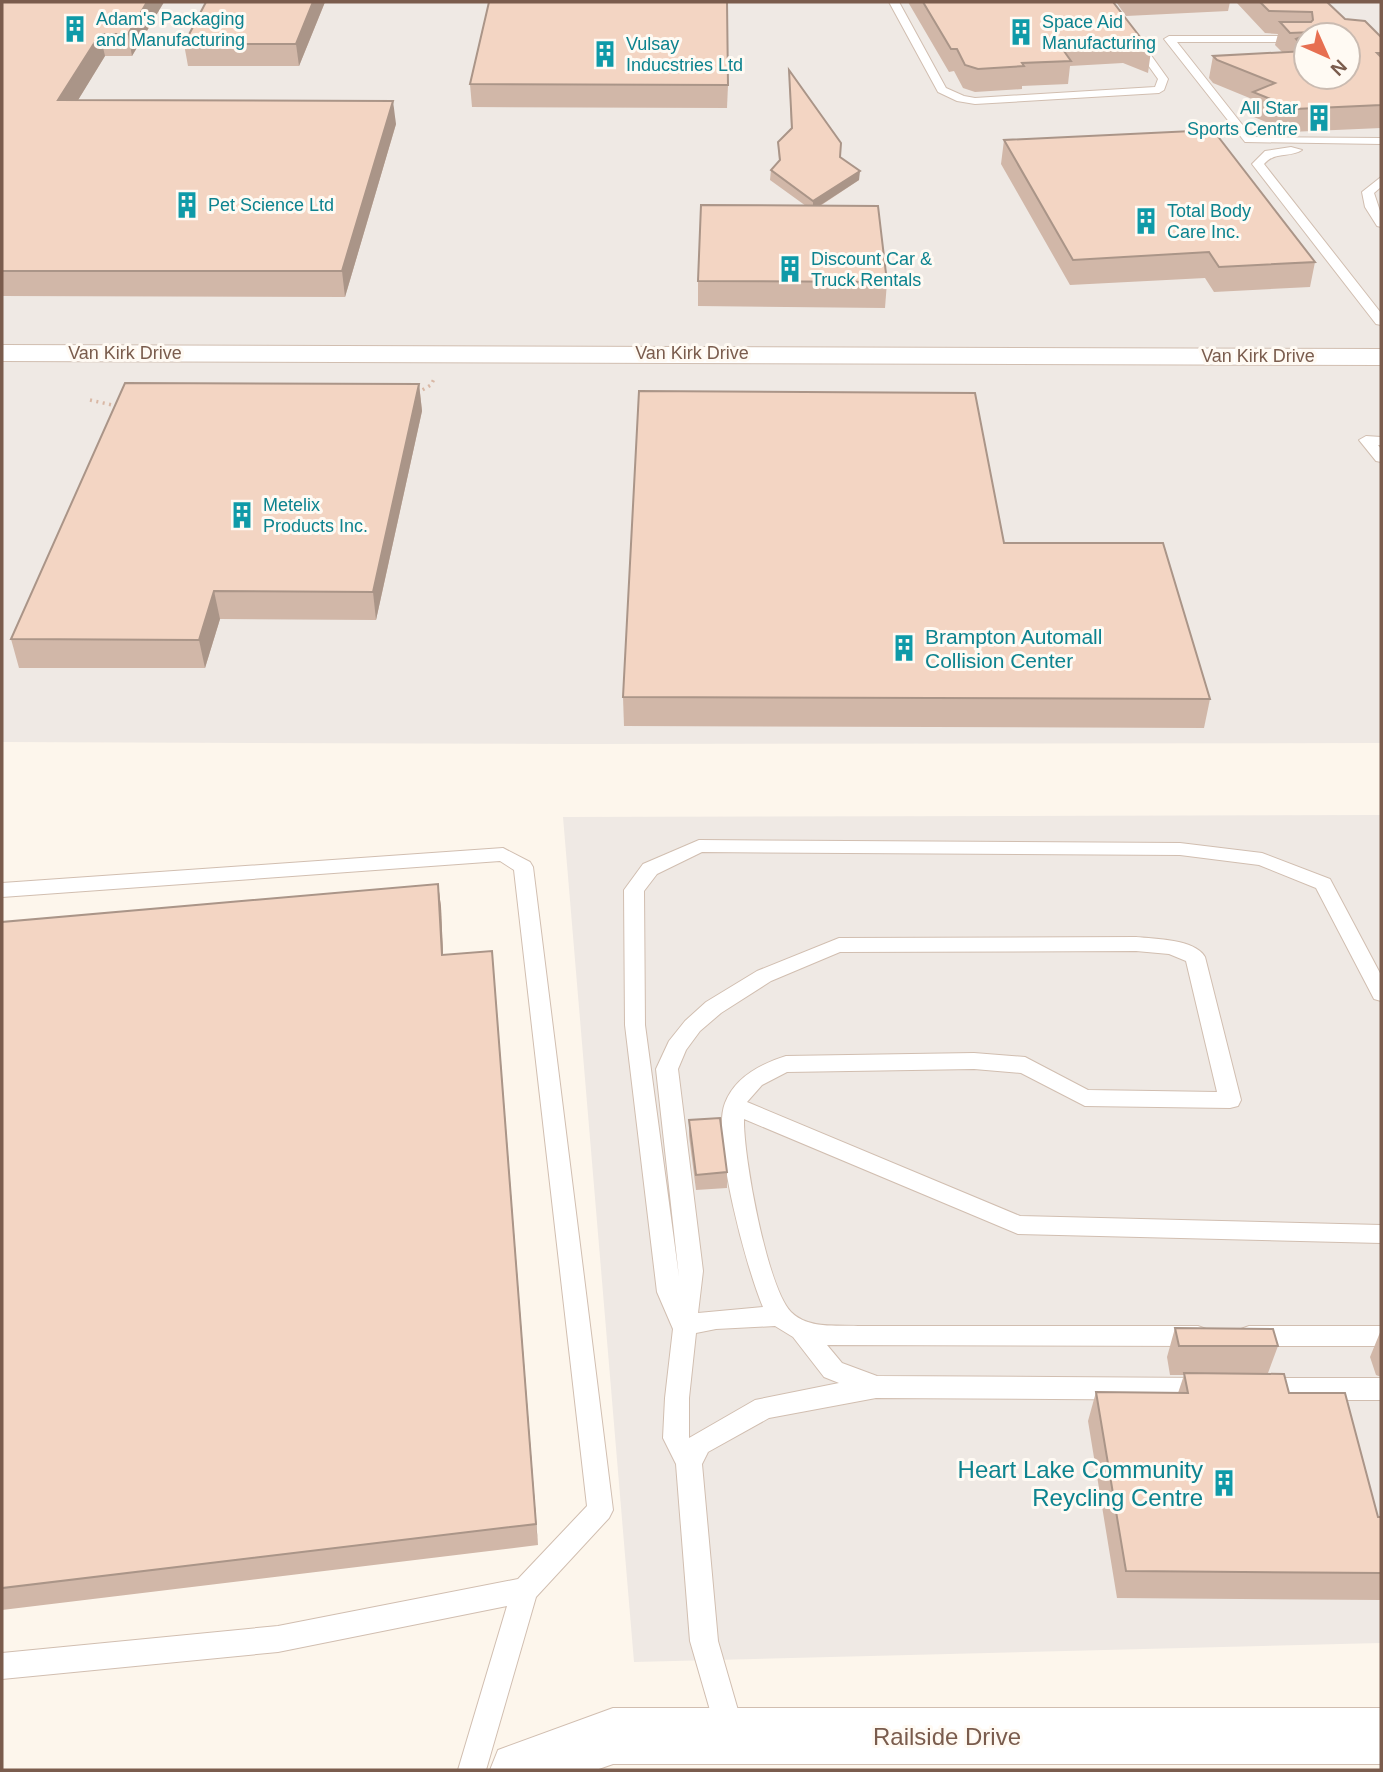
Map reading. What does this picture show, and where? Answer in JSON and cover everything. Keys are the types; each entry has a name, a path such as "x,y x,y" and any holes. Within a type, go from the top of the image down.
{"street":[{"name":"Van Kirk Drive","path":"3,355 443,353 1381,357"},
{"name":"Railside Drive","path":"518,1770 613,1736 1381,1736"}],"lane":[{"path":"894,2 942,90 961,99 975,101 1159,90 1163,79 1108,2"},
{"path":"1292,39 1169,39 1249,140 1381,141"},
{"path":"1381,150 1277,151 1260,159 1258,164 1381,321"},
{"path":"1381,181 1368,192 1371,207 1381,223"},
{"path":"1381,441 1366,440 1381,458"},
{"path":"683,1326 669,1293 635,1025 634,890 650,869 699,846 1180,849 1262,859 1323,884 1381,994"},
{"path":"2,890 503,854 523,867 600,1510 525,1590 472,1770"},
{"path":"732,1735 704,1641 689,1462 676,1438 683,1326 691,1271 667,1069 671,1054 705,1013 794,960 839,945 1136,944 1172,947 1195,957 1230,1100 1085,1098 1025,1065 947,1061 786,1064 768,1070 753,1081 734,1106 732,1131 757,1260 779,1316 803,1333 833,1370 876,1387"},
{"path":"734,1106 1018,1225 1381,1234"},
{"path":"683,1326 716,1319 779,1316"},
{"path":"803,1333 858,1336 1381,1336"},
{"path":"689,1462 699,1444 764,1408 876,1387 1381,1390"},
{"path":"2,1666 278,1639 525,1590"}],"path":[{"path":"413,396 431,385 443,353"},
{"path":"90,400 122,407 118,415"}],"shaded area":[{"path":"2,2 1381,2 1381,743 2,742"},
{"path":"1381,815 1381,1643 634,1662 563,817"}],"building":[{"name":"Pet Science Ltd","path":"2,2 147,2 128,34 100,34 58,100 393,101 342,271 2,271"},
{"path":"206,2 313,2 296,44 184,44"},
{"name":"Vulsay Inducstries Ltd","path":"489,2 727,2 728,85 470,84"},
{"name":"Space Aid Manufacturing","path":"923,2 1113,2 1151,51 1127,41 1059,44 1071,61 1022,63 1024,66 978,69 965,65 957,49 951,49"},
{"path":"1260,2 1327,2 1345,19 1365,21 1381,37 1381,53 1377,53 1381,57 1381,105 1295,109 1253,92 1275,83 1213,56 1292,52 1292,91 1362,91 1362,21 1312,21 1312,12 1269,11"},
{"path":"1280,22 1292,22 1292,33 1290,33"},
{"path":"789,70 841,143 840,157 860,171 813,201 771,170 780,160 778,142 792,128"},
{"name":"Total Body Care Inc.","path":"1213,130 1315,262 1219,267 1209,252 1073,260 1004,140"},
{"name":"Discount Car & Truck Rentals","path":"701,205 878,206 887,282 698,281"},
{"name":"Metelix Products Inc.","path":"125,383 419,384 373,592 214,591 199,640 11,639"},
{"name":"Brampton Automall Collision Center","path":"639,391 975,393 1004,543 1163,543 1210,699 623,697"},
{"path":"438,884 442,955 492,951 536,1524 2,1588 2,922"},
{"path":"720,1118 727,1172 696,1175 689,1120"},
{"path":"1175,1328 1273,1329 1278,1346 1179,1346"},
{"name":"Heart Lake Community Reycling Centre","path":"1184,1373 1284,1374 1289,1393 1345,1393 1378,1517 1381,1517 1381,1573 1126,1571 1096,1392 1188,1393"}],"place":[{"name":"Adam's Packaging and Manufacturing","path":"75,29"},
{"name":"Space Aid Manufacturing","path":"1021,32"},
{"name":"Vulsay Inducstries Ltd","path":"605,54"},
{"name":"All Star Sports Centre","path":"1319,118"},
{"name":"Pet Science Ltd","path":"187,205"},
{"name":"Total Body Care Inc.","path":"1146,221"},
{"name":"Discount Car & Truck Rentals","path":"790,269"},
{"name":"Metelix Products Inc.","path":"242,515"},
{"name":"Brampton Automall Collision Center","path":"904,648"},
{"name":"Heart Lake Community Reycling Centre","path":"1224,1483"}]}
